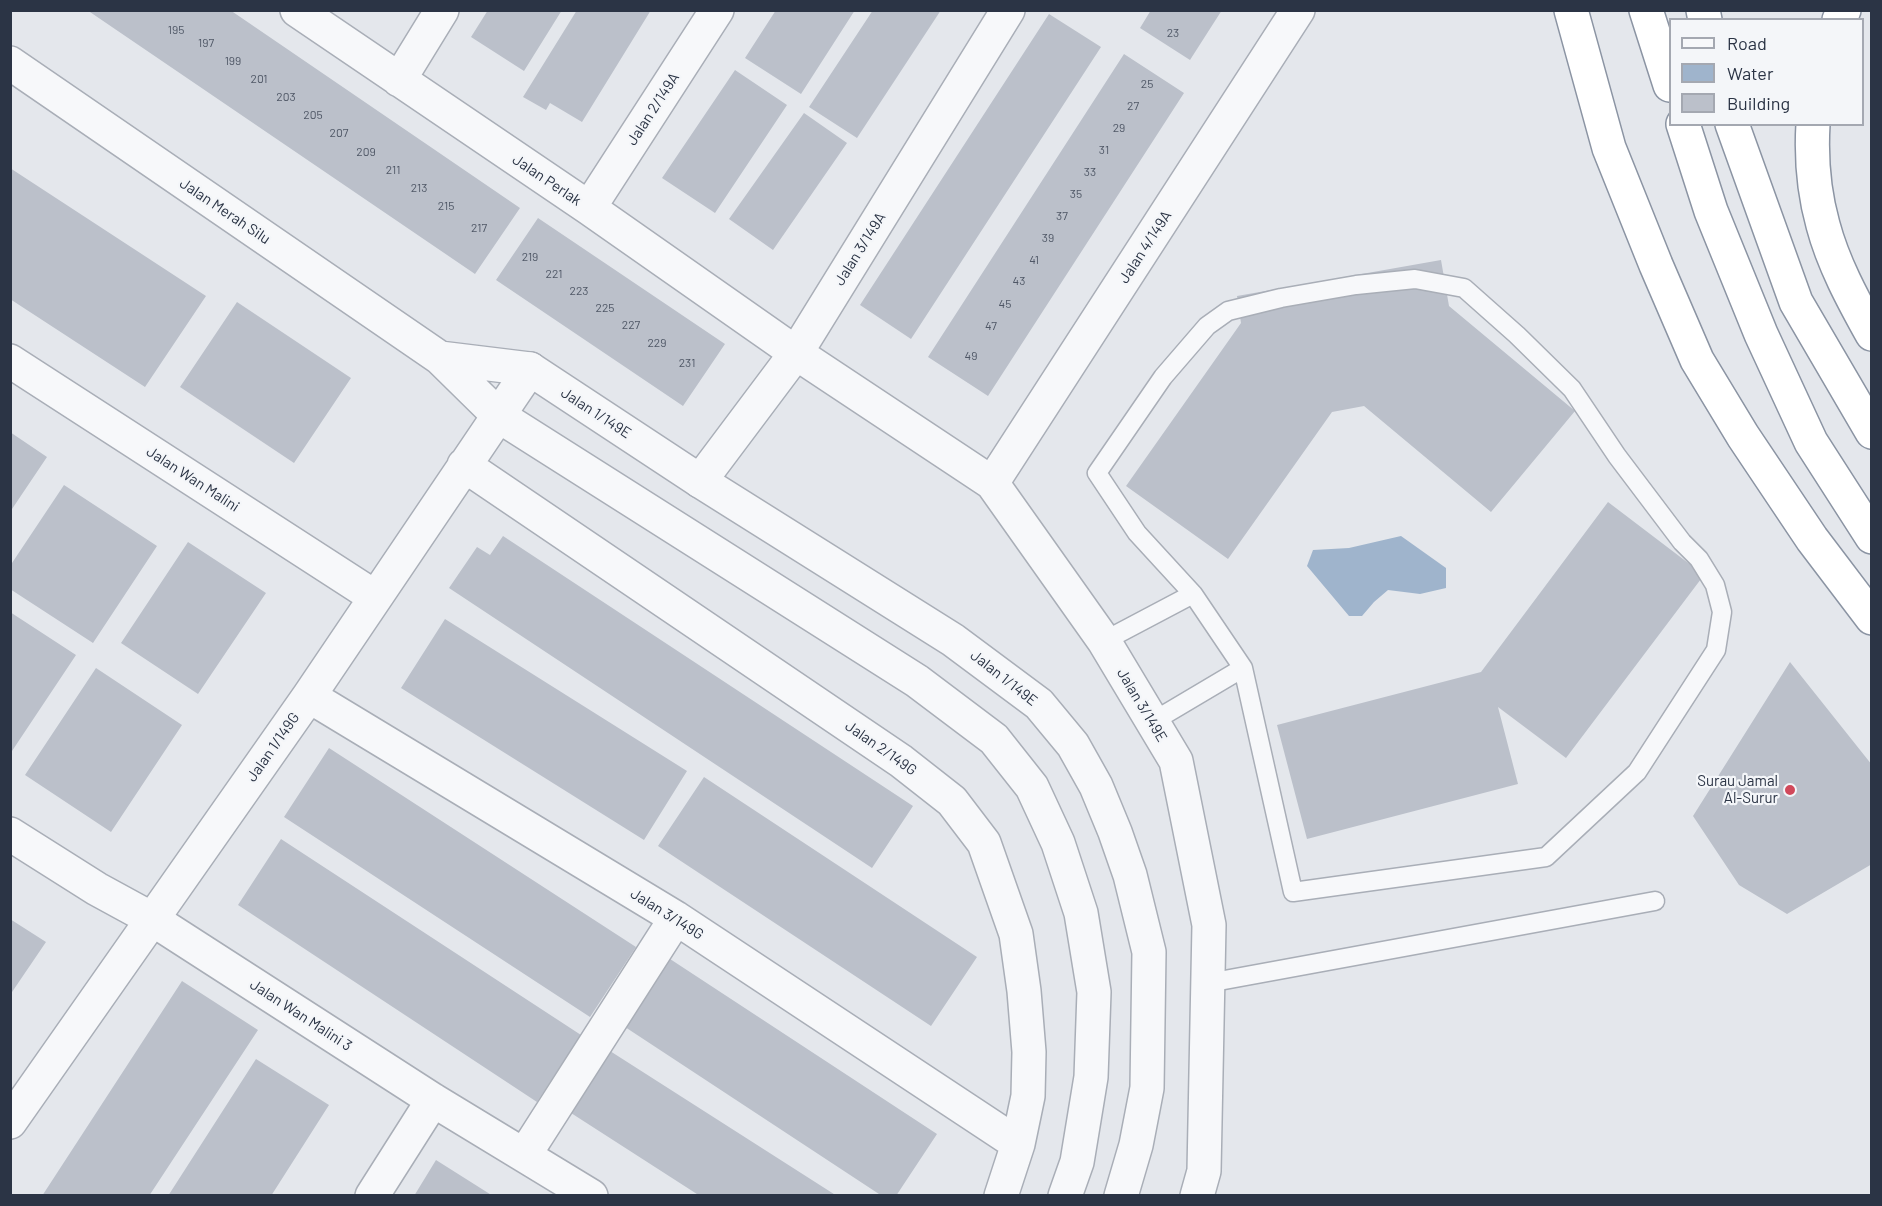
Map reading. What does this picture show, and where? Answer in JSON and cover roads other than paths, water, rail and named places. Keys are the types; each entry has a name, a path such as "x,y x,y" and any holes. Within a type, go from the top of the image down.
{"highway":[{"path":"1571,10 1609,148 1697,360 1743,436 1812,539 1872,618"},
{"path":"1646,10 1669,79"},
{"path":"1684,126 1711,211 1761,334 1806,431 1846,499 1872,537"},
{"path":"1733,126 1796,302 1872,432"},
{"path":"1813,126 1815,182 1823,225 1838,266 1872,334"}],"street":[{"name":"Jalan Perlak","path":"297,10 589,208 795,353"},
{"path":"399,80 442,10"},
{"name":"Jalan 2/149A","path":"589,208 717,10"},
{"name":"Jalan 3/149A","path":"700,481 795,353 1008,10"},
{"name":"Jalan 4/149A","path":"992,483 1298,10"},
{"name":"Jalan Merah Silu","path":"10,63 440,358 499,416"},
{"name":"Jalan 3/149E","path":"795,353 992,483 1104,641 1176,760 1209,925 1204,1171 1197,1196"},
{"name":"Jalan Merah Silu","path":"440,358 530,369"},
{"name":"Jalan Wan Malini","path":"10,361 375,597"},
{"name":"Jalan 1/149E","path":"530,369 700,481 953,640 1039,704 1073,745 1096,786 1115,832 1130,875 1149,952 1147,1088 1136,1146 1120,1196"},
{"name":"Jalan 1/149G","path":"10,1122 309,696 530,369"},
{"path":"499,416 916,681 994,739 1032,787 1058,843 1081,913 1094,992 1091,1077 1077,1162 1065,1196"},
{"name":"Jalan 2/149G","path":"464,465 901,761 952,801 984,843 1016,934 1029,1052 1028,1096 1018,1144 1001,1196"},
{"name":"Jalan 3/149G","path":"309,696 676,918 1018,1144"},
{"name":"Jalan Wan Malini 3","path":"10,834 97,889 152,920 433,1100 591,1196"},
{"path":"525,1154 676,918"},
{"path":"372,1196 433,1100"}],"lane":[{"path":"1415,279 1464,288 1517,334 1572,388 1617,456 1682,542 1699,559 1715,585 1722,612 1716,650 1637,772 1546,857 1293,892 1243,668 1193,594 1137,533 1097,473 1163,377 1207,326 1228,311 1324,290 1415,279"},
{"path":"1104,641 1193,594"},
{"path":"1152,722 1243,668"},
{"path":"1208,983 1655,902"}],"water":[{"path":"1401,536 1446,568 1446,588 1420,594 1388,590 1362,616 1349,616 1307,566 1313,550 1349,548"}],"place":[{"name":"Surau Jamal Al-Surur","path":"1790,790"}]}
